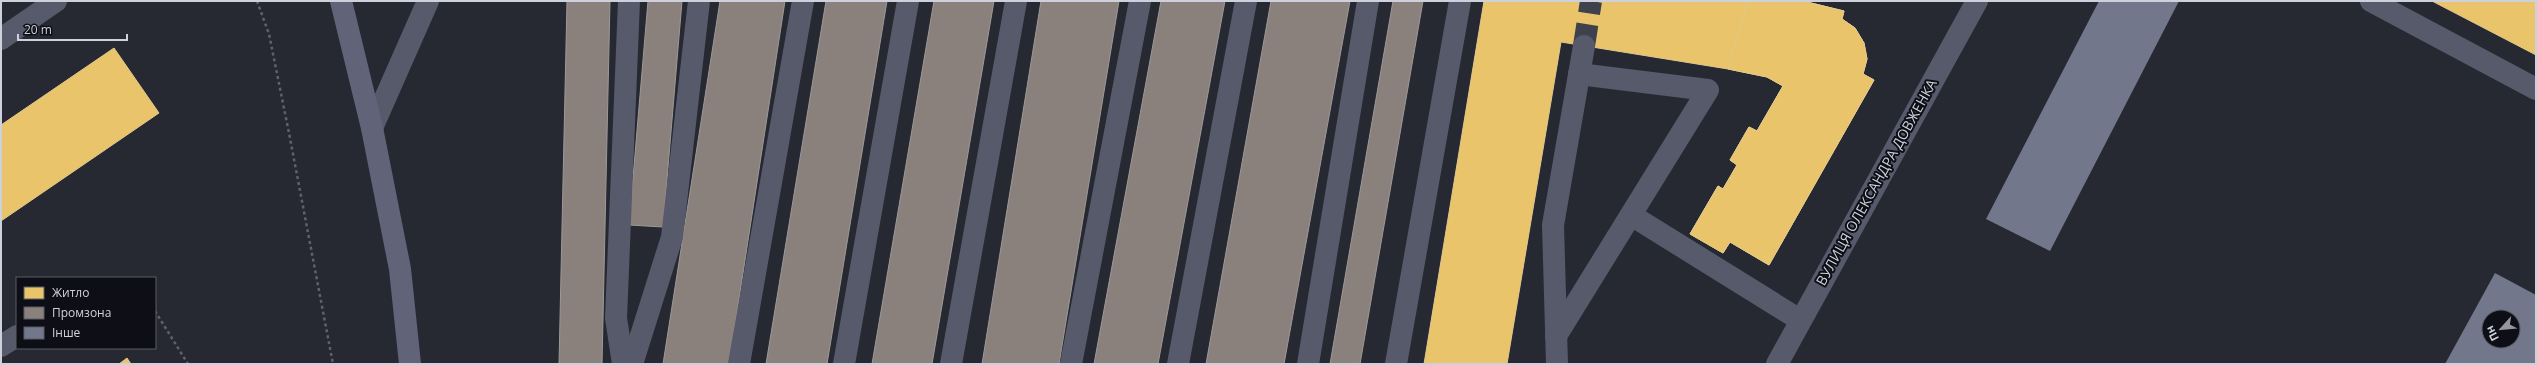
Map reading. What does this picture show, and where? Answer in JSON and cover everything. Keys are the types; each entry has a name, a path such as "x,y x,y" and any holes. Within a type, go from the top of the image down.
{"main road":[{"path":"341,1 372,128 400,269 410,364"}],"street":[{"path":"1,39 56,1"},
{"path":"372,128 428,1"},
{"path":"623,364 616,318 630,1"},
{"path":"632,364 672,237 698,1"},
{"path":"740,364 803,1"},
{"path":"844,364 908,1"},
{"path":"951,364 1016,1"},
{"path":"1071,364 1140,1"},
{"path":"1178,364 1246,1"},
{"path":"1308,364 1368,1"},
{"path":"1396,364 1460,1"},
{"name":"ВУЛИЦЯ ОЛЕКСАНДРА ДОВЖЕНКА","path":"1777,364 1977,1"},
{"path":"2371,1 2536,89"},
{"path":"1557,364 1553,225 1584,46"},
{"path":"1556,336 1708,90 1579,74"},
{"path":"1630,215 1800,320"},
{"path":"1,346 16,337"}],"path":[{"path":"257,1 268,34 290,133 333,364"},
{"path":"156,313 188,364"}],"building: Житло":[{"path":"1484,1 1803,1 1844,11 1842,19 1855,28 1864,43 1867,59 1863,74 1874,80 1769,265 1730,242 1723,253 1690,234 1718,186 1723,189 1737,165 1730,160 1749,127 1757,131 1783,86 1767,77 1728,69 1561,42 1507,364 1424,364"},
{"path":"1748,1 1803,1 1844,11 1842,19 1855,28 1864,43 1867,59 1863,74 1874,80 1769,265 1730,242 1723,253 1690,234 1718,186 1723,189 1737,165 1730,160 1749,127 1757,131 1783,86 1767,77 1728,69"},
{"path":"2432,1 2536,1 2536,55"},
{"path":"114,48 159,113 1,221 1,125"},
{"path":"127,358 131,364 119,364"}],"building: Промзона":[{"path":"567,1 610,1 602,364 559,364"},
{"path":"648,1 682,1 663,227 629,225"},
{"path":"720,1 785,1 729,364 663,364"},
{"path":"826,1 887,1 827,364 766,364"},
{"path":"934,1 994,1 932,364 872,364"},
{"path":"1041,1 1119,1 1059,364 982,364"},
{"path":"1161,1 1225,1 1158,364 1094,364"},
{"path":"1271,1 1350,1 1284,364 1206,364"},
{"path":"1393,1 1423,1 1360,364 1330,364"}],"building: Інше":[{"path":"2099,1 2179,1 2050,251 1986,219"},
{"path":"2495,273 2536,295 2536,364 2445,364"}],"tunnel":[{"path":"1584,46 1591,1"}]}
